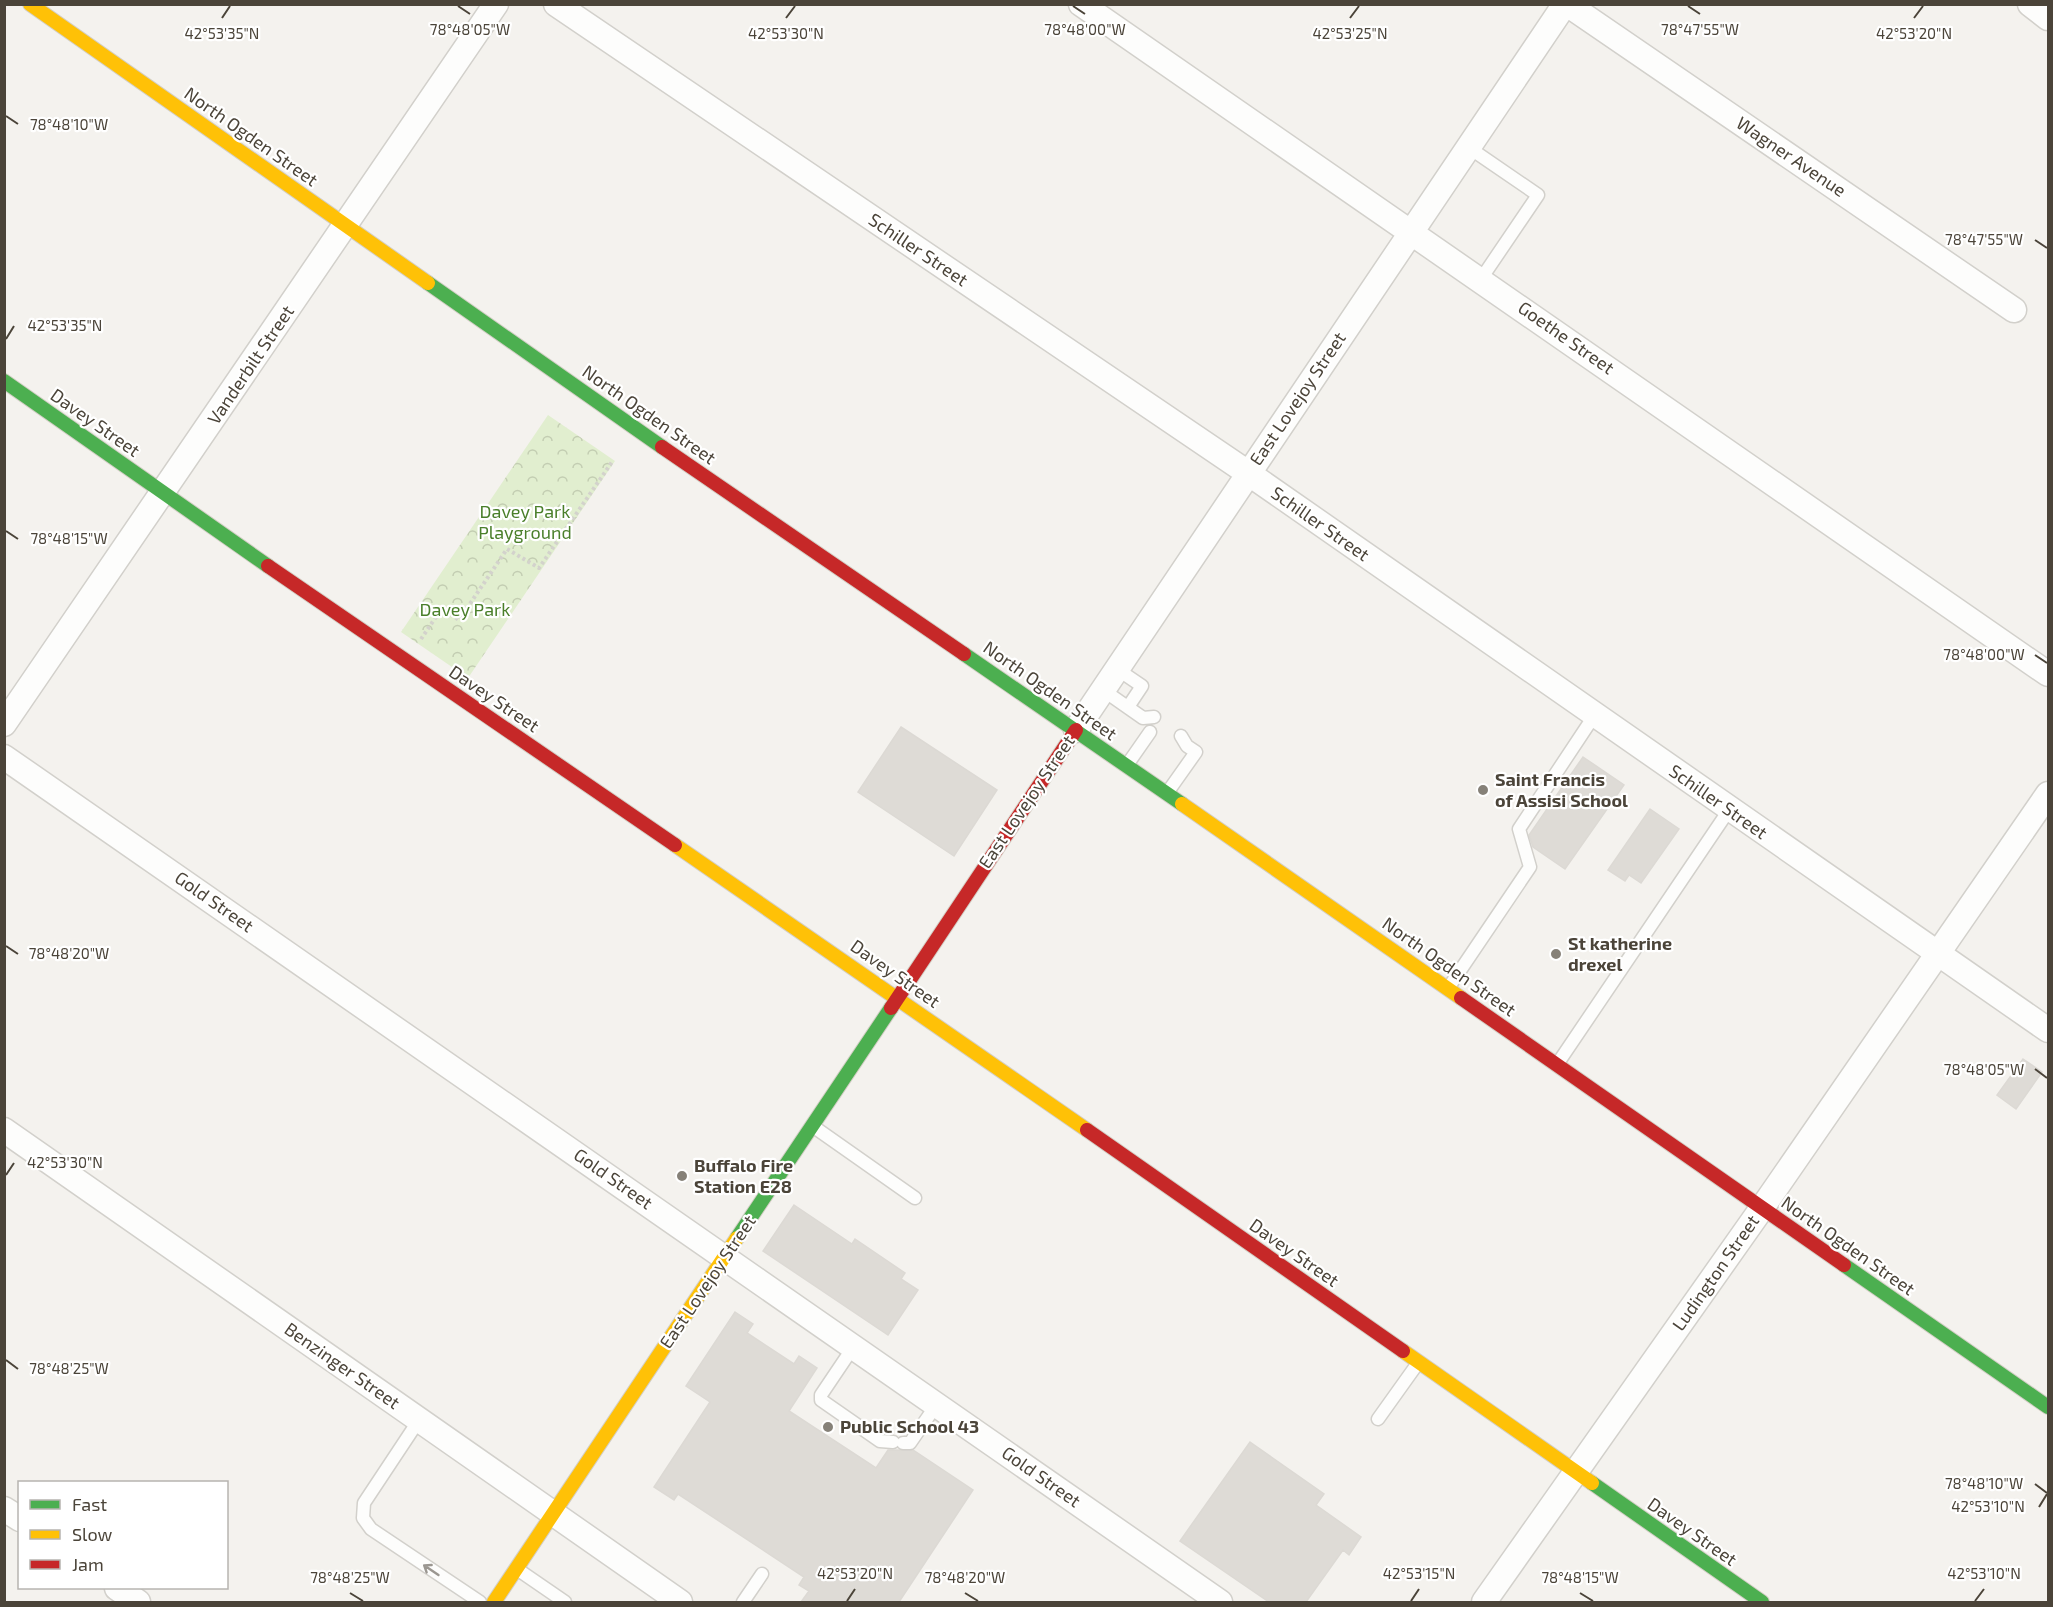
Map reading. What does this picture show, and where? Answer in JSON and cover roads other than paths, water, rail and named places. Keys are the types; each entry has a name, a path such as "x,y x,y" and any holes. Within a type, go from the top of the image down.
{"street":[{"name":"North Ogden Street","path":"30,4 657,443 1076,730 2049,1407"},
{"name":"Vanderbilt Street","path":"4,724 496,4"},
{"name":"Schiller Street","path":"556,4 1248,473 1729,810 2049,1030"},
{"name":"Goethe Street","path":"1081,4 1411,230 2049,674"},
{"name":"East Lovejoy Street","path":"494,1602 1102,690 1566,4"},
{"name":"Wagner Avenue","path":"1566,4 2014,310"},
{"path":"2030,4 2049,18"},
{"name":"Davey Street","path":"4,381 163,494 897,997 1762,1602"},
{"name":"Gold Street","path":"4,756 1220,1602"},
{"name":"Ludington Street","path":"1484,1602 1762,1208 2049,794"},
{"name":"Benzinger Street","path":"4,1130 553,1514 671,1600"},
{"path":"4,1509 18,1518"},
{"path":"120,1589 138,1602"}],"lane":[{"path":"1468,147 1538,195 1481,279"},
{"path":"1117,669 1142,686 1128,707"},
{"path":"1102,690 1149,723 1127,766"},
{"path":"1448,988 1530,867 1519,829 1594,716"},
{"path":"1167,794 1196,752 1181,743"},
{"path":"1558,1064 1729,810"},
{"path":"813,1126 915,1198"},
{"path":"854,1346 821,1395 821,1400 880,1440 910,1443 937,1404"},
{"path":"1378,1419 1419,1362"},
{"path":"419,1420 364,1503 363,1518 371,1529 480,1602"},
{"path":"516,1569 565,1602"},
{"path":"743,1602 762,1575"}],"place":[{"name":"Saint Francis of Assisi School","path":"1483,790"},
{"name":"St katherine drexel","path":"1556,954"},
{"name":"Buffalo Fire Station E28","path":"682,1176"},
{"name":"Public School 43","path":"828,1427"}],"park label":[{"name":"Davey Park Playground","path":"525,522"},
{"name":"Davey Park","path":"465,610"}]}
